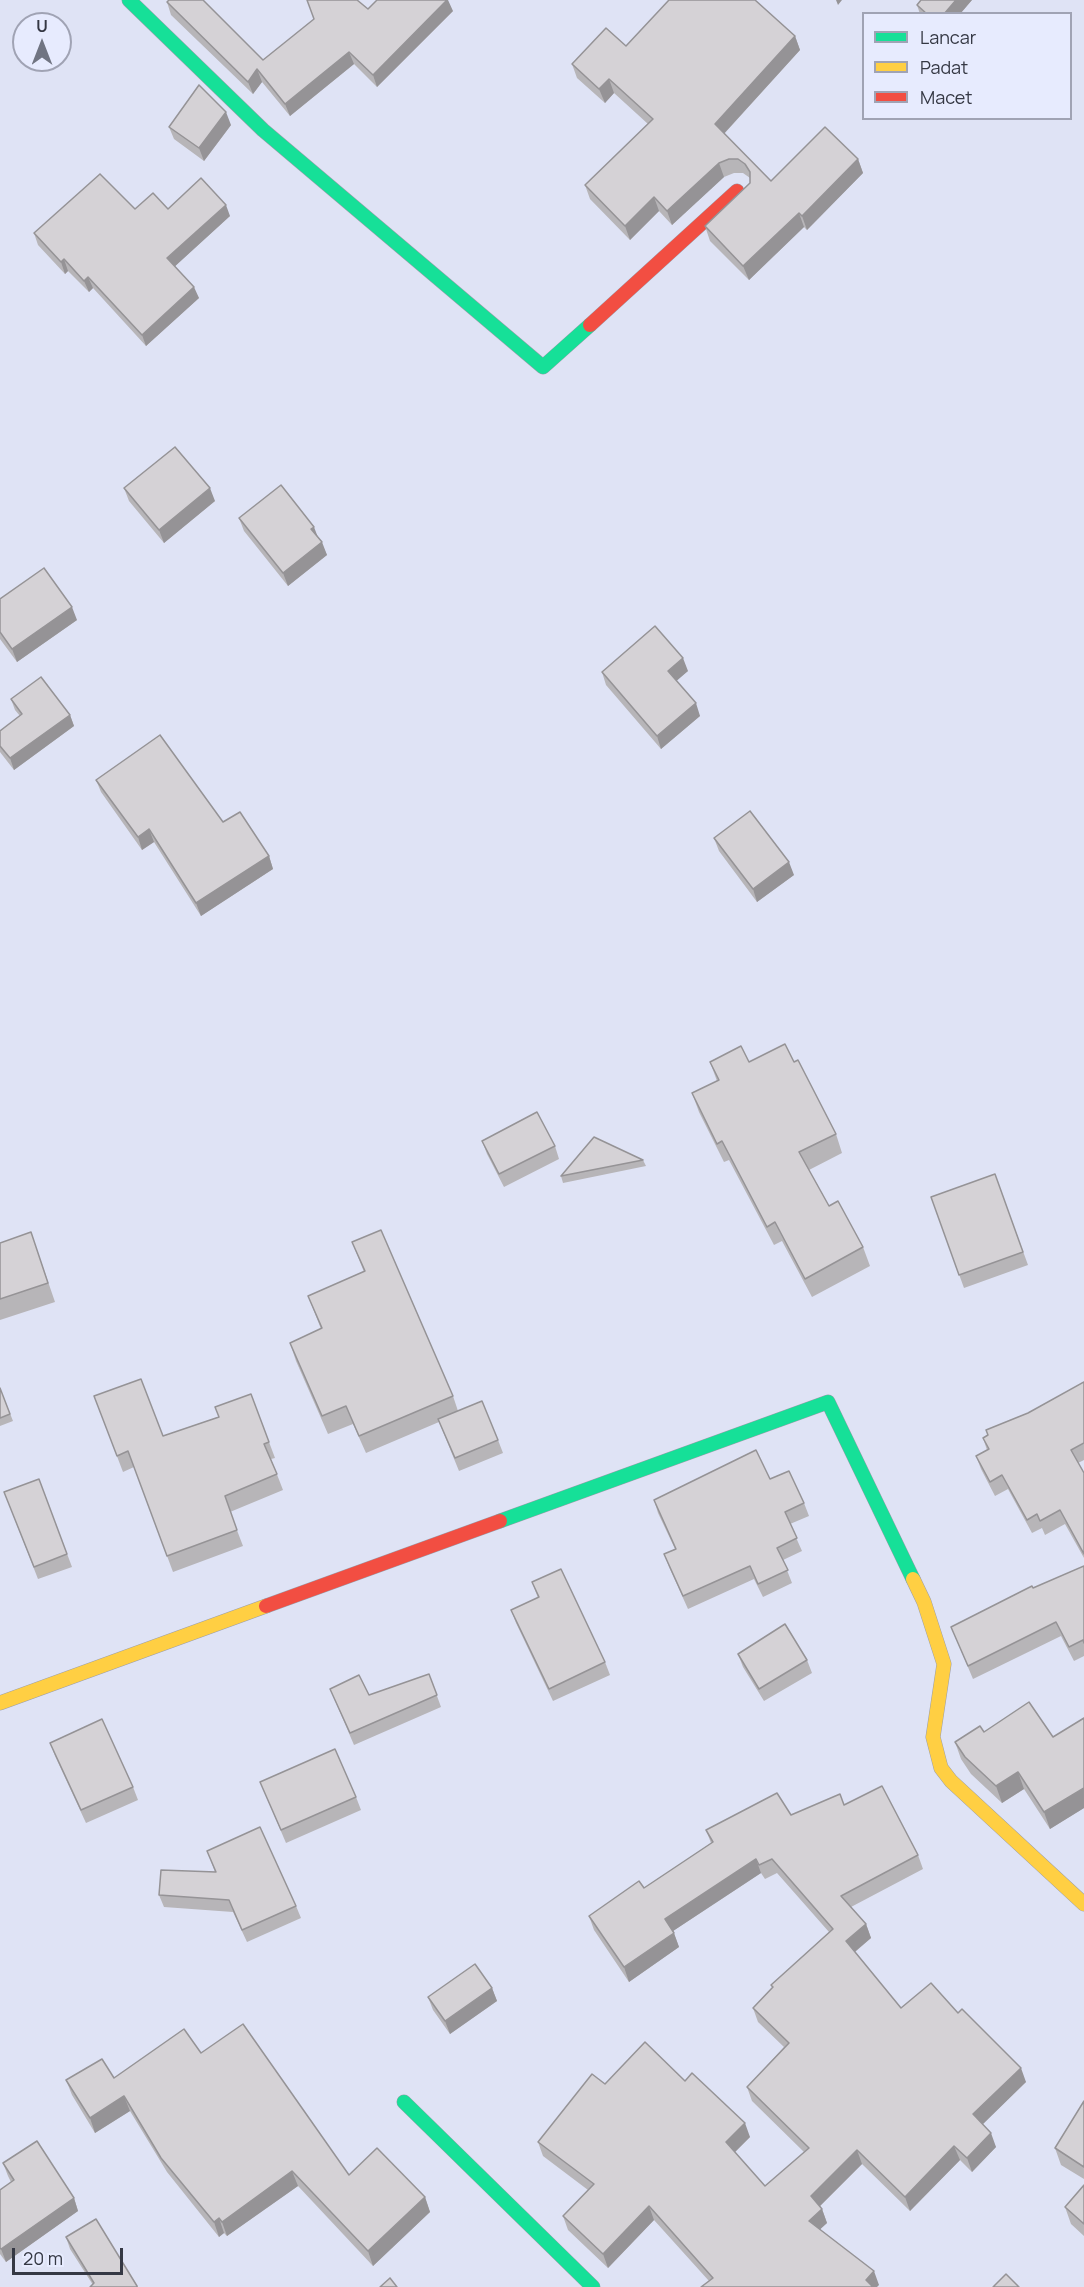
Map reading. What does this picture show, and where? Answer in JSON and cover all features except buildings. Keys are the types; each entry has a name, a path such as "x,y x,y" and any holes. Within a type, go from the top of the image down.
{"street":[{"path":"129,0 263,130 543,367 737,191"},
{"path":"0,1703 828,1402 924,1602 944,1664 933,1737 941,1768 951,1782 1084,1904"},
{"path":"404,2102 593,2287"}],"traffic: fast":[{"path":"129,0 263,130 543,367 590,325"},
{"path":"500,1521 828,1402 913,1579"},
{"path":"404,2102 593,2287"}],"traffic: slow":[{"path":"913,1579 924,1602 944,1664 933,1737 941,1768 951,1781 1084,1904"},
{"path":"0,1703 266,1606"}],"traffic: jam":[{"path":"590,325 737,191"},
{"path":"266,1606 500,1521"}]}
